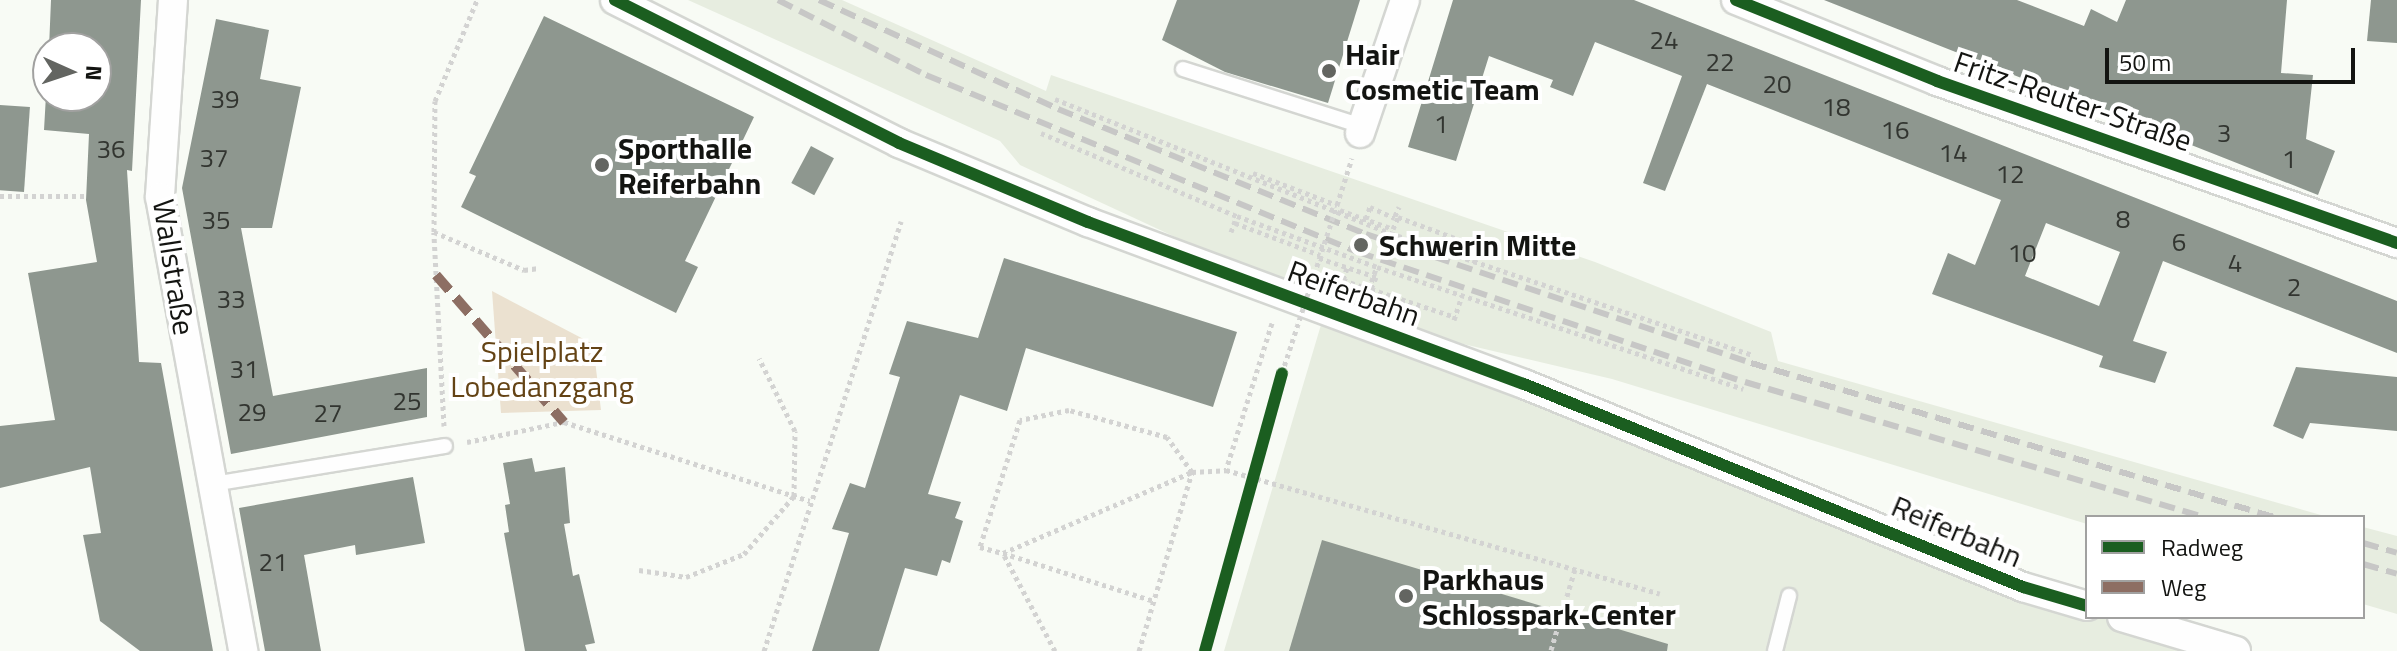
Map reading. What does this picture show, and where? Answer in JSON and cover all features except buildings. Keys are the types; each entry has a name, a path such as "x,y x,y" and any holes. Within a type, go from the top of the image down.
{"street":[{"name":"Wallstraße","path":"173,0 160,197 243,651"},
{"name":"Reiferbahn","path":"615,0 899,143 1059,210 1732,465 2023,587 2085,605"},
{"path":"1361,130 1405,0"},
{"name":"Fritz-Reuter-Straße","path":"1736,0 1937,81 2397,243"},
{"path":"2129,619 2236,651"}],"lane":[{"path":"1183,69 1361,130"},
{"path":"213,484 445,446"},
{"path":"1775,651 1789,596"}],"path":[{"path":"477,0 435,101 434,232 445,446 564,422 810,501"},
{"path":"1055,99 1250,182 1389,234 1753,355"},
{"path":"1282,373 1361,130"},
{"path":"1041,133 1238,215 1377,266 1743,389"},
{"path":"1250,182 1257,164"},
{"path":"1253,173 1393,229 1398,217 1479,247"},
{"path":"0,196 85,196"},
{"path":"1369,220 1370,207 1395,216"},
{"path":"1389,234 1399,207"},
{"path":"1231,232 1238,215"},
{"path":"764,651 901,221"},
{"path":"1235,223 1376,277 1371,289 1455,317"},
{"path":"434,232 524,270 539,268"},
{"path":"1474,263 1483,238"},
{"path":"1350,269 1343,280 1369,289 1377,266"},
{"path":"1451,325 1462,295"},
{"path":"1226,470 1272,323"},
{"path":"639,570 686,577 744,554 794,496 795,431 759,358"},
{"path":"1154,601 980,547 1020,420 1069,410 1167,437 1192,472"},
{"path":"1003,553 1192,472 1226,470 1660,594"},
{"path":"1139,651 1192,472"},
{"path":"1003,553 1055,651"},
{"path":"1551,650 1575,569"}],"shaded area":[{"path":"688,0 842,0 1046,91 1051,75 1595,262 1771,332 1778,361 2321,515 2085,515 2085,523 1612,379 1442,339 1201,249 1020,165 1000,141"},
{"path":"1323,318 2085,616 2085,619 2129,619 2236,651 1224,651"},
{"path":"2365,528 2397,536 2397,614 2365,605"}],"green space":[{"name":"Spielplatz Lobedanzgang","path":"492,291 593,344 601,410 501,413"}],"railway":[{"path":"778,0 926,75 1358,252 1745,382 2197,515"},
{"path":"819,0 1058,109 1366,234 1751,363 2267,515"},
{"path":"2365,544 2397,553"},
{"path":"2365,565 2397,574"}],"marked path":[{"path":"436,275 564,422"}],"cycle path":[{"path":"615,0 899,143 1088,222 1524,384 2023,587 2085,605"},
{"path":"1736,0 1937,81 2397,243"},
{"path":"1205,651 1282,373"}],"place":[{"name":"Hair Cosmetic Team","path":"1329,71"},
{"name":"Sporthalle Reiferbahn","path":"602,165"},
{"name":"Schwerin Mitte","path":"1361,245"},
{"name":"Parkhaus Schlosspark-Center","path":"1406,596"}]}
